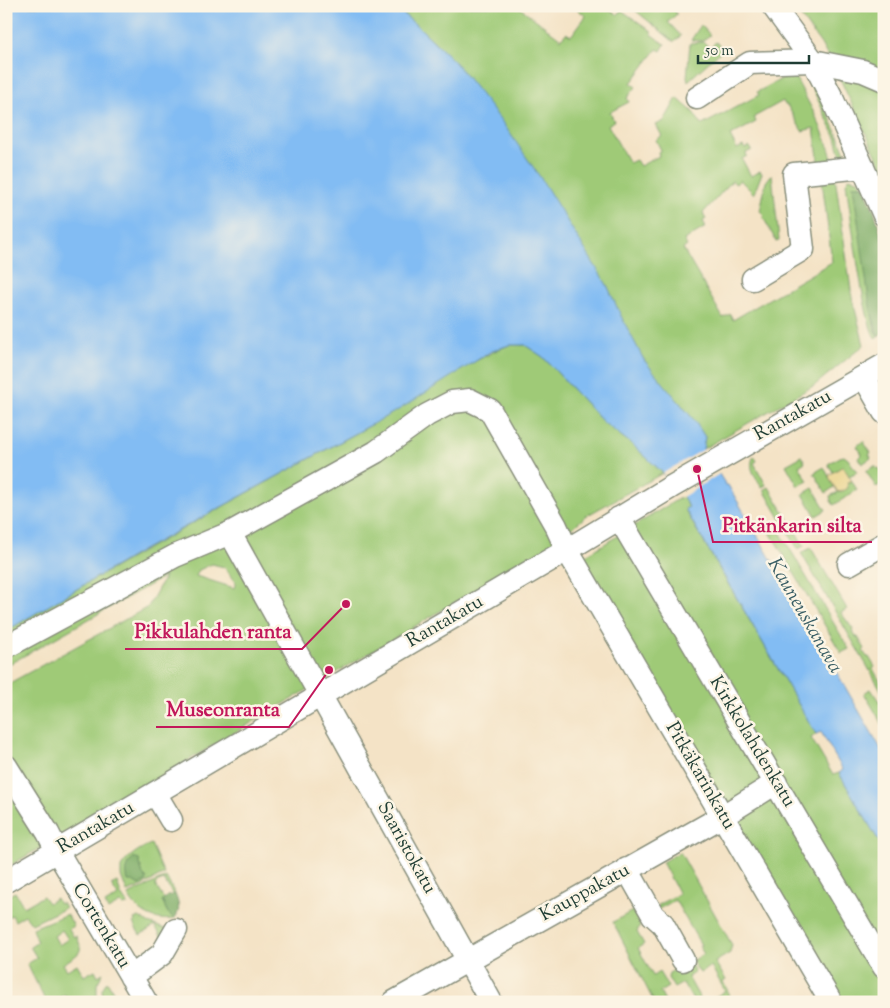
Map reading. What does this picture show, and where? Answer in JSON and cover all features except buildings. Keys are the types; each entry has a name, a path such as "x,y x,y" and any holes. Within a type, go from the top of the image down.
{"street":[{"path":"773,6 813,61 832,98 884,215"},
{"path":"697,98 750,63 813,61 863,71 884,80"},
{"path":"753,279 803,249 794,174 863,167"},
{"name":"Rantakatu","path":"6,881 567,550 670,487 884,365"},
{"path":"864,377 884,412"},
{"name":"Pitkäkarinkatu","path":"6,647 175,556 230,533 376,452 427,414 452,402 470,400 490,410 556,526 567,550 831,1002"},
{"name":"Kirkkolahdenkatu","path":"619,518 884,967"},
{"name":"Saaristokatu","path":"230,533 492,1002"},
{"path":"849,564 884,544"},
{"name":"Cortenkatu","path":"8,763 48,833 56,851 146,1002"},
{"name":"Kauppakatu","path":"394,1002 468,958 723,816 776,783"},
{"path":"156,793 171,820"},
{"path":"628,870 654,915 663,924 683,960"},
{"path":"131,976 162,954 176,930"}],"green space":[{"path":"394,6 518,6 561,39 566,33 571,36 586,16 578,10 579,6 605,6 618,15 621,10 650,30 653,36 665,44 661,51 657,49 631,83 636,87 627,98 629,102 610,112 614,121 608,125 629,163 636,160 640,166 659,156 658,152 661,150 656,140 662,136 656,125 664,121 677,98 693,112 702,125 759,95 757,92 793,73 821,127 833,162 819,164 814,128 802,131 783,101 754,117 756,122 730,136 737,149 743,146 745,149 749,146 752,150 746,153 747,156 742,159 751,176 760,171 762,173 754,194 740,180 736,184 732,181 703,213 706,219 703,221 706,227 684,240 687,246 683,249 723,318 730,314 733,320 832,262 822,180 835,176 852,297 864,345 815,385 703,449 705,437 645,361 629,333 607,285 454,61"},
{"path":"630,6 654,6 656,9 660,6 671,6 677,14 668,22 681,36 674,42"},
{"path":"793,6 884,6 884,172 841,81 821,44"},
{"path":"701,25 710,35 702,41 691,40"},
{"path":"704,42 709,48 716,42 723,49 688,81 690,43"},
{"path":"811,72 846,155 842,159 836,138 806,75"},
{"path":"772,174 779,240 776,241 763,217 764,215 760,211 766,182"},
{"path":"849,178 858,180 863,185 853,185 874,327 878,337 876,339 871,330 862,291 846,183"},
{"path":"853,185 863,185 874,210 884,245 884,333 878,337 870,307"},
{"path":"509,345 525,345 543,357 603,422 633,445 663,473 586,516 556,542 6,868 6,685 148,607 165,576 6,666 6,631 143,551 375,423 458,371","holes":["212,564 224,567 236,582 234,588 196,576 199,570"]},
{"path":"863,441 871,453 869,454 871,458 862,464 858,458 862,454 857,446"},
{"path":"754,456 757,461 754,463 766,485 762,487 752,468 751,464"},
{"path":"802,456 805,462 799,466 808,481 798,486 786,465"},
{"path":"844,456 857,472 849,476 843,467 833,472 828,464"},
{"path":"875,466 884,475 884,483 876,487 866,471"},
{"path":"824,467 834,487 826,493 814,473"},
{"path":"852,481 857,490 834,505 830,496 841,491 848,485 847,482"},
{"path":"769,487 804,546 798,549 764,490"},
{"path":"813,488 826,510 816,516 803,494"},
{"path":"683,496 689,507 685,510 816,734 811,738 833,775 839,773 884,850 884,1002 837,1002 578,560"},
{"path":"777,527 849,649 841,653 770,532"},
{"path":"811,548 847,609 841,613 865,649 863,651 875,667 873,669 883,686 884,695 801,553"},
{"path":"871,689 884,709 884,727 864,693"},
{"path":"151,844 164,874 127,892 121,876 121,867 130,856","holes":["139,860 143,875 139,885 133,881"]},
{"path":"680,852 732,945 730,953 715,962 726,980 723,982 731,1000 727,1002 707,1002 725,991 711,966 700,973 692,961 704,954 699,946 701,945 675,900 657,910 659,904 679,894 662,862"},
{"path":"134,857 139,860 143,875 147,879 146,882 139,885 133,881 128,881 127,877 127,868"},
{"path":"166,877 175,894 173,895 164,880 155,885 164,899 162,901 168,913 174,919 167,920 147,915 137,907 128,895"},
{"path":"117,882 121,895 128,905 123,906 120,903 108,910 105,904 118,896 111,885"},
{"path":"15,892 24,907 43,896 48,903 56,898 59,904 62,903 65,908 32,924 25,915 15,921 12,915 6,918 6,897"},
{"path":"175,894 179,907 174,919 168,913 162,901 167,896"},
{"path":"643,905 646,911 637,932 644,944 638,948 653,976 659,972 668,987 660,992 665,1002 654,1002 613,922"},
{"path":"67,914 74,926 69,929 74,937 76,936 80,950 63,964 67,970 77,964 84,976 95,970 98,976 103,973 97,984 97,1002 69,1002 65,995 54,1002 46,1002 27,964 37,958 30,947 38,942 33,928","holes":["62,930 68,939 59,945 54,936"]},
{"path":"139,917 148,923 168,930 164,941 155,926 140,935 133,923 134,919"},
{"path":"689,962 695,972 688,977 702,1002 694,1002 683,983 674,988 668,978 669,973"},
{"path":"107,981 114,993 112,994 115,1000 103,1002 102,989"}],"sand":[{"path":"843,466 852,481 847,482 848,488 838,492 829,475"}],"water":[{"path":"6,6 394,6 422,30 454,61 500,119 540,177 607,285 644,360 694,420 705,437 703,449 726,485 728,485 884,754 884,850 839,773 843,770 821,732 816,734 685,509 689,507 674,481 668,483 663,473 633,445 603,422 543,357 525,345 509,345 490,352 400,409 141,551 6,631"}],"pier":[{"path":"706,448 721,473 681,498 673,484 670,485 663,473"}],"place":[{"name":"Pitkänkarin silta","path":"697,469"},
{"name":"Pikkulahden ranta","path":"346,604"},
{"name":"Museonranta","path":"329,670"}],"water label":[{"name":"Kauneuskanava","path":"804,616"}]}
